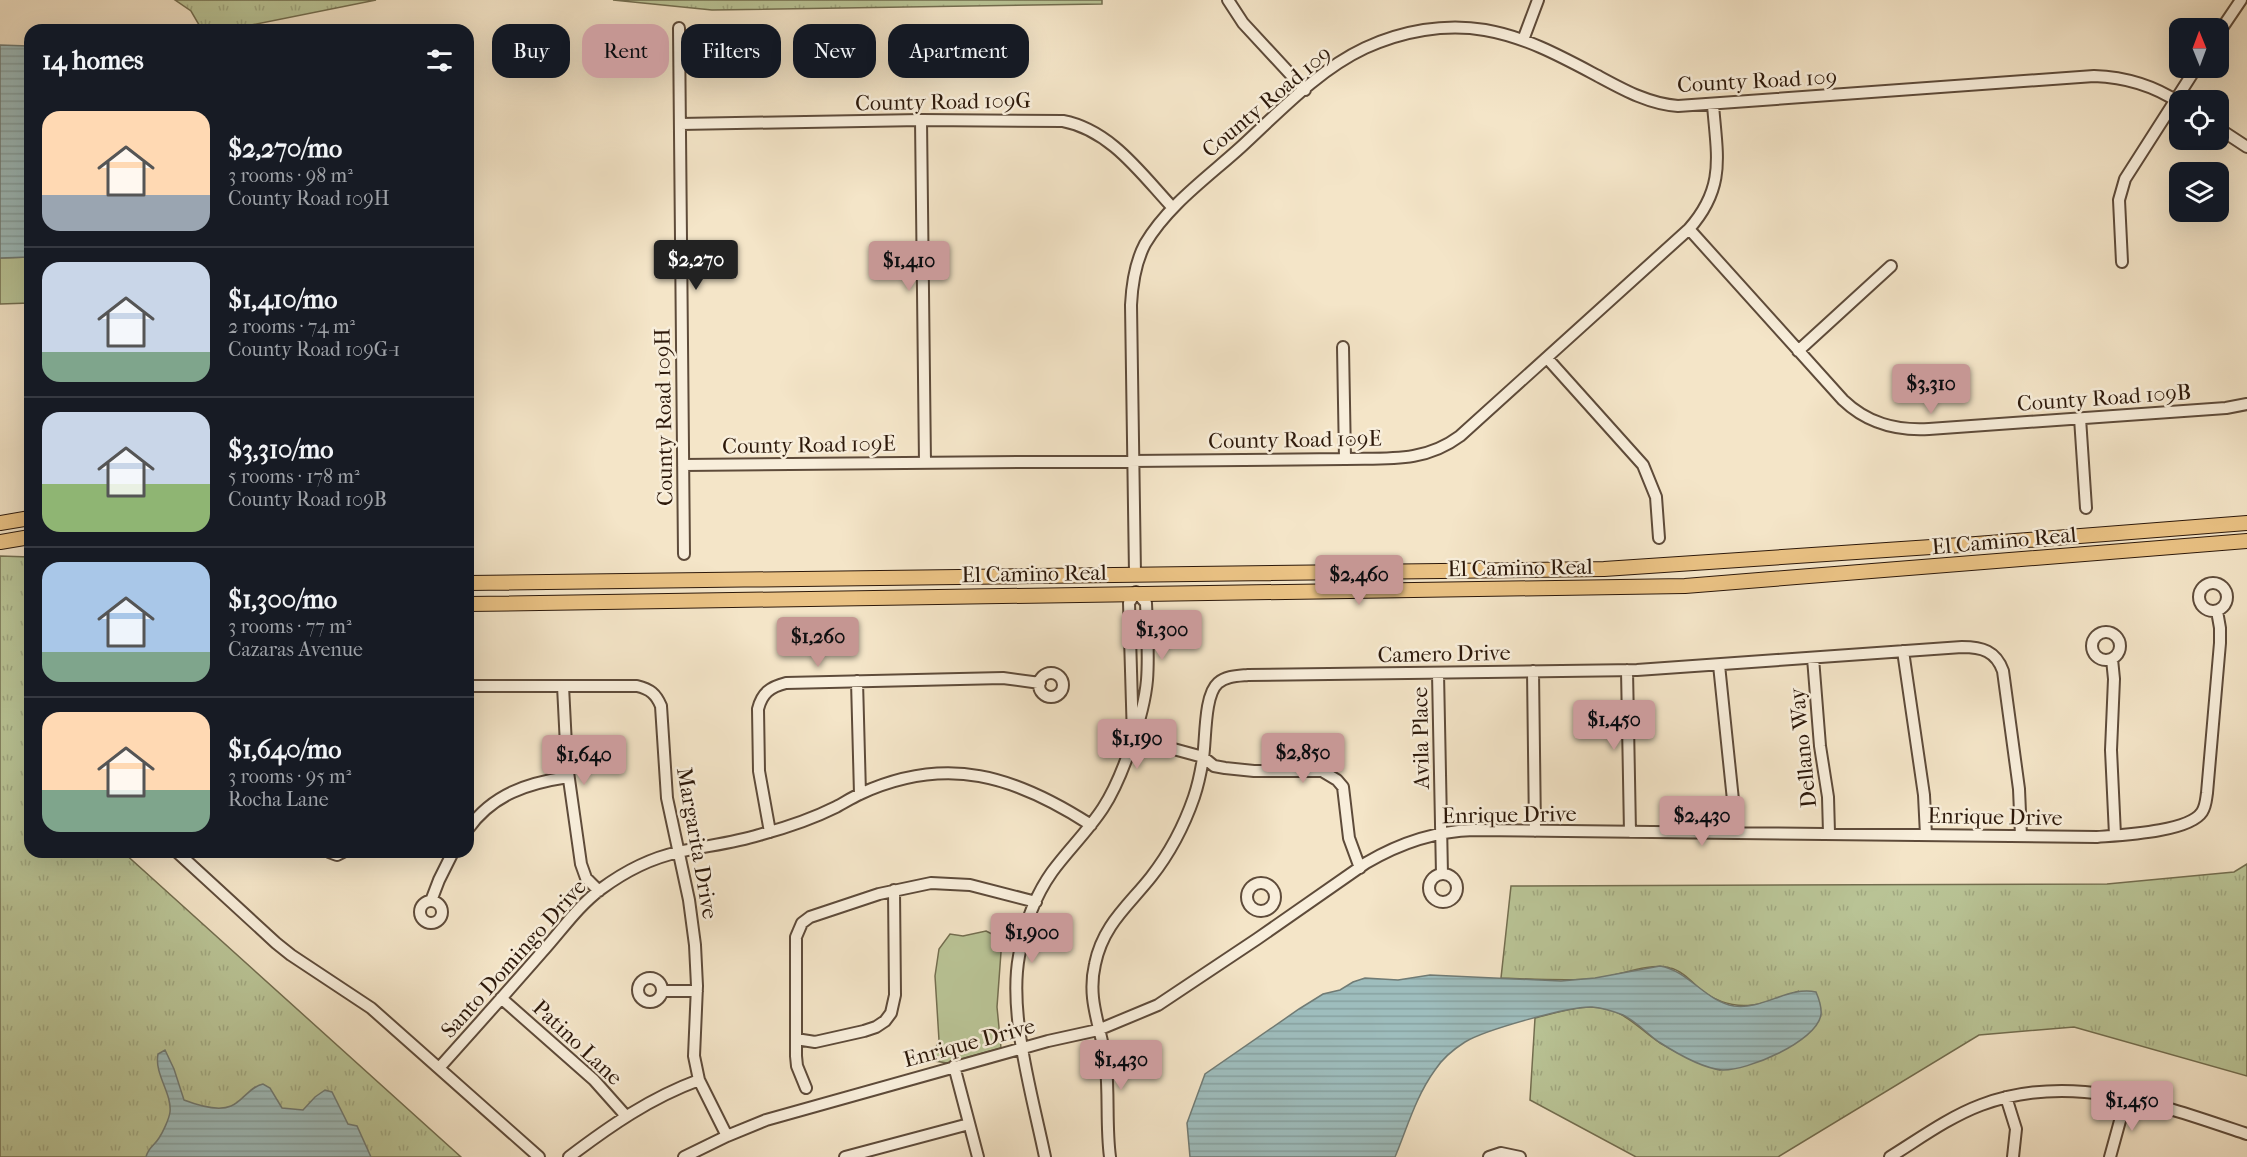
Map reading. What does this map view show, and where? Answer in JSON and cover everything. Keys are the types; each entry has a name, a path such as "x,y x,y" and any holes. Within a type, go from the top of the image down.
{"main road":[{"path":"0,523 24,519"},
{"name":"El Camino Real","path":"474,583 1604,569 2247,523"},
{"path":"0,542 24,538"},
{"name":"El Camino Real","path":"474,604 1136,592 1685,586 2247,541"},
{"path":"1135,574 1136,592"}],"street":[{"path":"1228,0 1243,23 1305,90"},
{"path":"1523,40 1538,0"},
{"path":"2229,18 2241,0"},
{"name":"County Road 109H","path":"679,28 684,554"},
{"name":"County Road 109","path":"1135,574 1132,460 1132,282 1146,243 1173,208 1305,90 1350,56 1378,42 1407,33 1471,28 1523,40 1549,50 1626,91 1669,105 1713,105 2094,76 2133,81 2169,97"},
{"name":"County Road 109E","path":"683,465 1418,457 1442,448 1460,436 1689,229 1705,209 1715,183 1717,156 1713,105"},
{"path":"2122,262 2119,209 2121,189 2129,171 2169,113"},
{"path":"921,120 925,463"},
{"name":"County Road 109G","path":"680,124 1053,120 1083,126 1113,145 1173,208"},
{"path":"2229,136 2247,147"},
{"name":"County Road 109B","path":"1689,229 1850,407 1869,419 1890,427 1912,430 1929,429 2226,408 2247,404"},
{"path":"1798,351 1892,266"},
{"path":"1343,347 1345,459"},
{"path":"1547,358 1643,465 1656,497 1659,538"},
{"path":"2080,418 2086,508"},
{"path":"1045,1157 1017,1006 1018,957 1036,902 1052,873 1091,825 1113,791 1122,771 1140,714 1148,677 1146,603 1136,592 1129,603 1132,738"},
{"name":"Enrique Drive","path":"684,1157 727,1136 805,1107 1098,1030 1137,1015 1177,993 1360,868 1400,845 1442,833 1535,831 2115,836 2189,822 2202,812 2207,793 2220,643 2217,611"},
{"name":"Camero Drive","path":"1110,1157 1106,1121 1106,1066 1092,992 1092,978 1098,949 1120,911 1151,876 1176,838 1194,797 1203,757 1210,696 1217,684 1224,679 1248,675 1627,670 1975,647 1989,652 2000,663 2006,684 2019,789 2021,836"},
{"path":"1903,651 1924,795 1926,835"},
{"name":"Dellano Way","path":"1813,658 1818,730 1828,797 1829,833"},
{"path":"2112,659 2114,679 2111,750 2115,836"},
{"path":"1719,665 1725,745 1733,800 1733,832"},
{"path":"1627,670 1630,832"},
{"path":"1533,671 1535,831"},
{"name":"Avila Place","path":"1438,673 1442,874"},
{"path":"770,832 759,771 758,709 760,701 770,689 786,683 857,681 1003,678 1040,683"},
{"path":"857,681 860,794"},
{"path":"563,686 564,744 583,872 599,891"},
{"name":"Margarita Drive","path":"474,687 638,686 646,688 658,698 662,715 667,798 692,921 697,992 694,1056 699,1080 727,1136"},
{"path":"1132,738 1203,757 1214,765 1232,769 1322,771 1337,780 1345,795 1349,838 1360,868"},
{"name":"Santo Domingo Drive","path":"439,1068 587,902 599,891 639,866 678,852 770,832 835,808 860,794 889,784 930,775 982,776 1033,792 1091,825"},
{"path":"474,821 483,810 512,791 538,782 568,777"},
{"path":"186,858 291,955 371,1008 539,1157"},
{"path":"431,901 450,858"},
{"path":"806,1088 797,1066 796,1039 795,951 798,930 802,923 822,911 894,890 932,883 954,883 990,889 1036,902"},
{"path":"796,1039 815,1042 876,1028 891,1013 895,995 894,890"},
{"path":"1269,908 1280,923"},
{"path":"662,992 697,992"},
{"name":"Patino Lane","path":"501,998 594,1080 626,1116"},
{"path":"954,1066 978,1157"},
{"path":"569,1157 626,1116 661,1096 699,1080"},
{"path":"1890,1157 1967,1110 2006,1097 2038,1090 2061,1089 2108,1094 2179,1112 2247,1134"},
{"path":"2006,1097 2016,1129 2013,1157"},
{"path":"2110,1157 2126,1099"},
{"path":"845,1157 887,1152 969,1124"},
{"path":"1489,1157 1501,1153 1520,1157"}],"green space":[{"path":"175,0 376,0 256,24 199,24 191,11"},
{"path":"613,0 1102,0 1102,4 712,10"},
{"path":"24,257 24,303 0,304 0,258"},
{"path":"0,556 24,557 24,858 130,858 461,1157 0,1157"},
{"path":"2247,864 2247,1076 2074,1027 1979,1035 1778,1157 1636,1157 1530,1100 1535,1018 1583,1007 1611,1010 1628,1019 1667,1047 1697,1062 1720,1070 1799,991 1760,1004 1725,1003 1700,989 1678,971 1661,967 1642,968 1593,979 1501,978 1511,886 2107,884 2234,872"},
{"path":"986,931 996,936 1001,952 997,1007 1001,1048 947,1063 935,1061 934,1052 939,1040 935,976 939,949 950,934 963,936"}],"water":[{"path":"0,45 24,46 24,257 0,258"},
{"path":"1660,966 1680,974 1714,998 1734,1006 1755,1005 1795,992 1816,992 1821,1006 1821,1015 1807,1035 1794,1045 1747,1066 1722,1070 1697,1063 1681,1055 1659,1042 1628,1018 1615,1012 1592,1007 1547,1014 1475,1037 1448,1054 1422,1090 1395,1157 1190,1157 1187,1123 1205,1074 1323,994 1340,990 1365,978 1398,980 1430,975 1561,981 1595,978"},
{"path":"165,1050 184,1100 201,1106 225,1108 231,1106 254,1088 263,1084 270,1088 282,1108 303,1110 325,1090 332,1092 348,1124 357,1126 371,1157 146,1157 162,1132 170,1112 157,1061 158,1054"}]}
